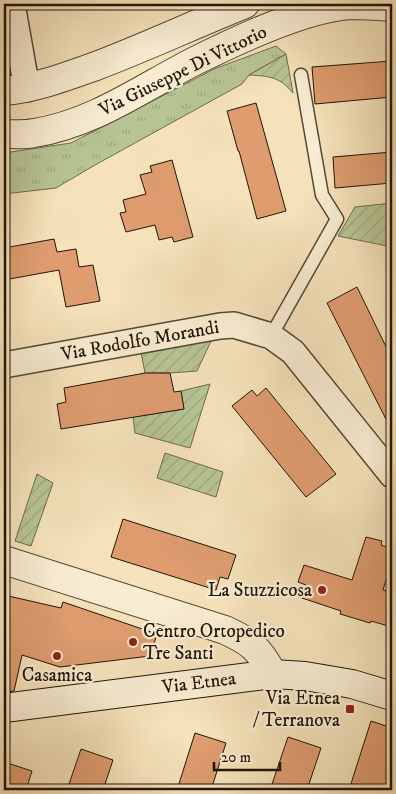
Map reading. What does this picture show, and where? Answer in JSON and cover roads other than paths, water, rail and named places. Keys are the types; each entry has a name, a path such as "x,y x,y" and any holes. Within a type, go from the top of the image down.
{"street":[{"path":"12,4 15,90 58,80 139,50 245,4"},
{"name":"Via Giuseppe Di Vittorio","path":"4,134 34,134 81,121 193,62 250,35 311,12 349,5 392,6"},
{"name":"Via Rodolfo Morandi","path":"4,365 234,325 271,336 292,352 392,475"},
{"path":"4,560 226,630 249,642 260,652 273,674"},
{"name":"Via Etnea","path":"4,708 273,674 305,676 352,684 392,696"}],"lane":[{"path":"271,336 336,219 322,195 302,75"}],"place":[{"name":"La Stuzzicosa","path":"322,590"},
{"name":"Centro Ortopedico Tre Santi","path":"133,642"},
{"name":"Casamica","path":"57,656"},
{"name":"Via Etnea / Terranova","path":"350,709"}]}
